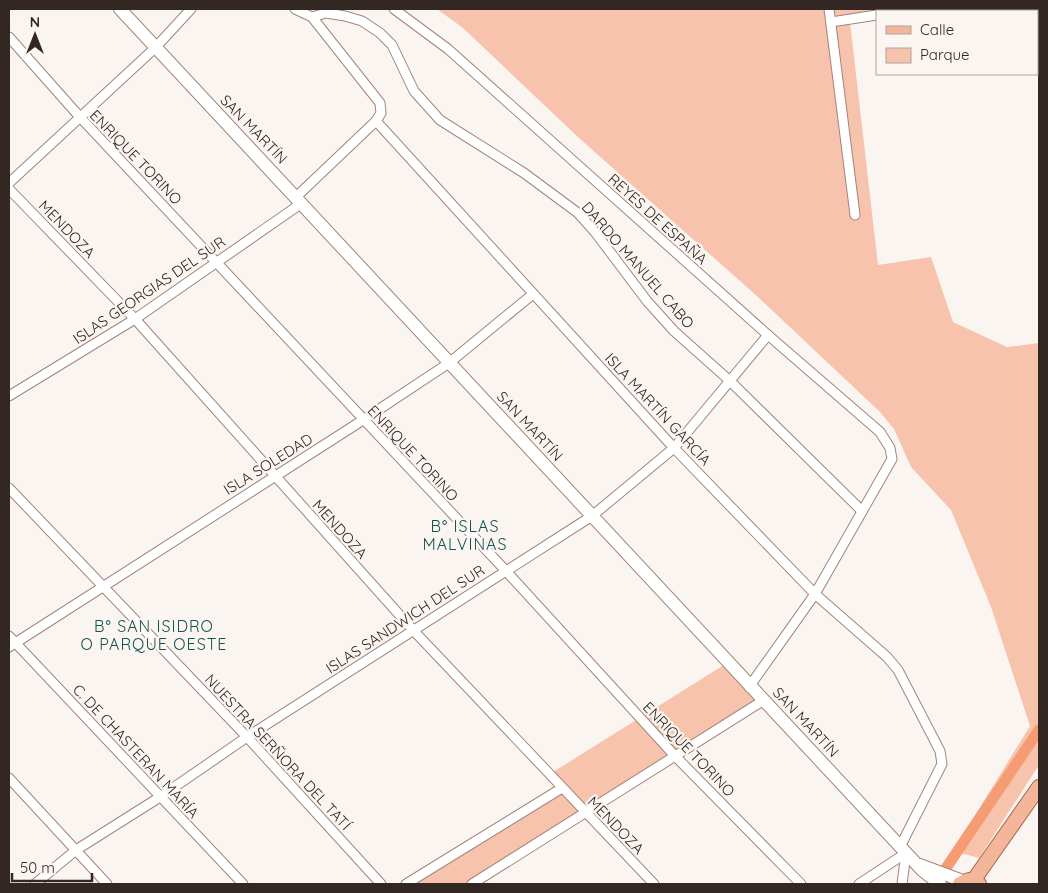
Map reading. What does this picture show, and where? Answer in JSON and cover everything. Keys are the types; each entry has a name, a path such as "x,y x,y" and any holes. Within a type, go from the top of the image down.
{"main road":[{"name":"SAN MARTÍN","path":"120,9 154,48 299,200 749,687 764,700 903,850 918,864 964,882"},
{"path":"964,882 1039,787"},
{"path":"964,882 1039,800"}],"street":[{"path":"9,183 78,116 154,48 190,9"},
{"path":"295,9 312,17 380,103 381,112 376,121"},
{"name":"REYES DE ESPAÑA","path":"394,9 448,49 768,335 880,432 890,448 892,459 862,511"},
{"path":"830,9 855,215"},
{"name":"DARDO MANUEL CABO","path":"312,17 326,13 345,16 362,21 380,33 392,45 414,91 440,120 524,173 578,213 595,232 647,301 674,331 730,381 862,511"},
{"path":"831,22 876,15"},
{"name":"ENRIQUE TORINO","path":"9,37 78,116 506,571 675,756 801,884"},
{"name":"ISLAS GEORGIAS DEL SUR","path":"9,396 135,319 299,200 376,121"},
{"name":"ISLA MARTÍN GARCÍA","path":"376,121 674,448 815,594 887,657 898,670 940,751 942,764 903,850"},
{"name":"MENDOZA","path":"9,189 135,319 273,476 413,630 654,884"},
{"name":"ISLA SOLEDAD","path":"11,642 102,587 273,476 364,420 449,363 533,294"},
{"name":"ISLAS SANDWICH DEL SUR","path":"36,884 76,850 160,797 247,737 592,516 674,448 768,335"},
{"name":"NUESTRA SERÑORA DEL TATÍ","path":"9,488 247,737 381,884"},
{"path":"749,687 815,594 862,511"},
{"name":"C. DE CHASTERAN MARÍA","path":"11,642 243,884"},
{"path":"472,884 764,700"},
{"path":"9,778 107,884"},
{"path":"406,884 562,788"},
{"path":"859,884 903,850"},
{"path":"902,884 903,850"}],"green space":[{"path":"437,9 937,9 876,10 850,22 878,265 931,257 953,322 1007,347 1039,343 1039,765 979,858 953,851 1030,726 991,607 951,510 911,467 894,429 880,412 758,297 579,138 463,28"},
{"path":"727,663 763,700 471,884 407,884 563,788 550,774"}],"waterway":[{"path":"938,880 1039,730"}],"district":[{"name":"B° ISLAS MALVINAS","path":"465,535"},
{"name":"B° SAN ISIDRO O PARQUE OESTE","path":"154,635"}]}
